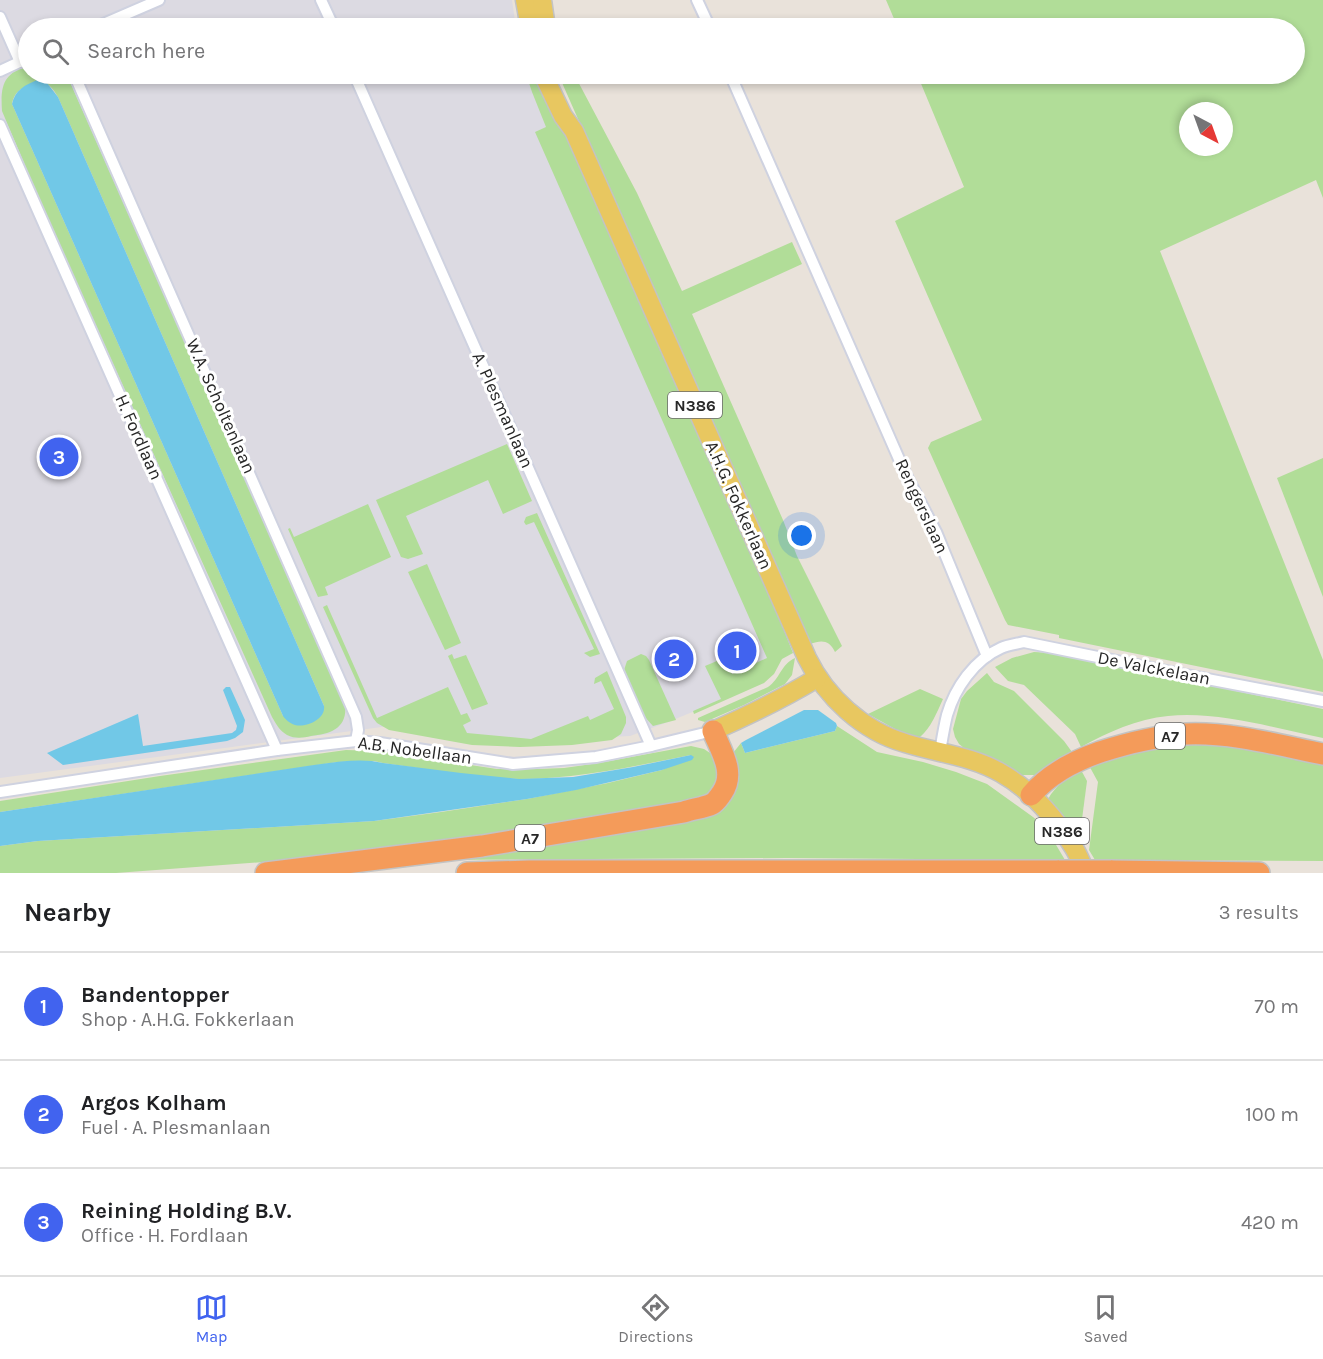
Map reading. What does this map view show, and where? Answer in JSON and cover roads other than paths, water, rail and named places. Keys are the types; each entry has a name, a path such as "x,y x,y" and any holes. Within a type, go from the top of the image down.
{"highway":[{"name":"A7","path":"266,873 482,846 684,812 711,804 728,781 726,762 713,730"},
{"name":"A7","path":"1031,795 1064,768 1083,758 1159,737 1202,734 1241,738 1323,754"},
{"name":"A7","path":"467,873 529,871 1111,871 1259,873"}],"main road":[{"path":"525,0 528,18"},
{"path":"542,0 545,18"},
{"name":"A.H.G. Fokkerlaan","path":"548,84 563,116 574,131"},
{"name":"A.H.G. Fokkerlaan","path":"560,84 574,131 803,651 817,678 849,712 874,729 890,738 940,752"},
{"name":"A.B. Nobellaan","path":"713,730 753,714 817,678"},
{"name":"N386","path":"940,752 970,760 1000,772 1031,795 1048,813 1075,849 1086,873"}],"street":[{"path":"117,18 159,0"},
{"path":"321,0 329,18"},
{"path":"697,0 705,18"},
{"path":"0,17 18,49"},
{"path":"0,70 18,62"},
{"name":"W.A. Scholtenlaan","path":"78,84 356,717 358,730 356,741"},
{"name":"A. Plesmanlaan","path":"358,84 651,746"},
{"name":"Rengerslaan","path":"734,84 906,475 936,532 987,656"},
{"name":"H. Fordlaan","path":"0,125 277,750"},
{"name":"De Valckelaan","path":"987,656 1002,647 1024,642 1323,701"},
{"path":"940,752 947,716 954,696 971,670 987,656"},
{"name":"A.B. Nobellaan","path":"0,792 277,750 356,741 391,744 513,764 596,758 713,730"}],"water":[{"path":"28,84 48,84 58,97 324,706 319,719 310,724 295,725 283,716 12,104 15,95"},
{"path":"230,687 245,720 243,732 227,741 63,765 47,753 138,714 143,746 232,733 237,726 223,690"},
{"path":"804,710 818,710 836,723 835,731 745,753 741,743"},
{"path":"691,755 694,757 692,760 662,770 576,790 374,821 38,841 0,846 0,812 325,763 365,761 519,779 573,777"}],"place":[{"name":"Reining Holding B.V.","path":"59,457"},
{"name":"Bandentopper","path":"737,651"},
{"name":"Argos Kolham","path":"674,659"}]}
